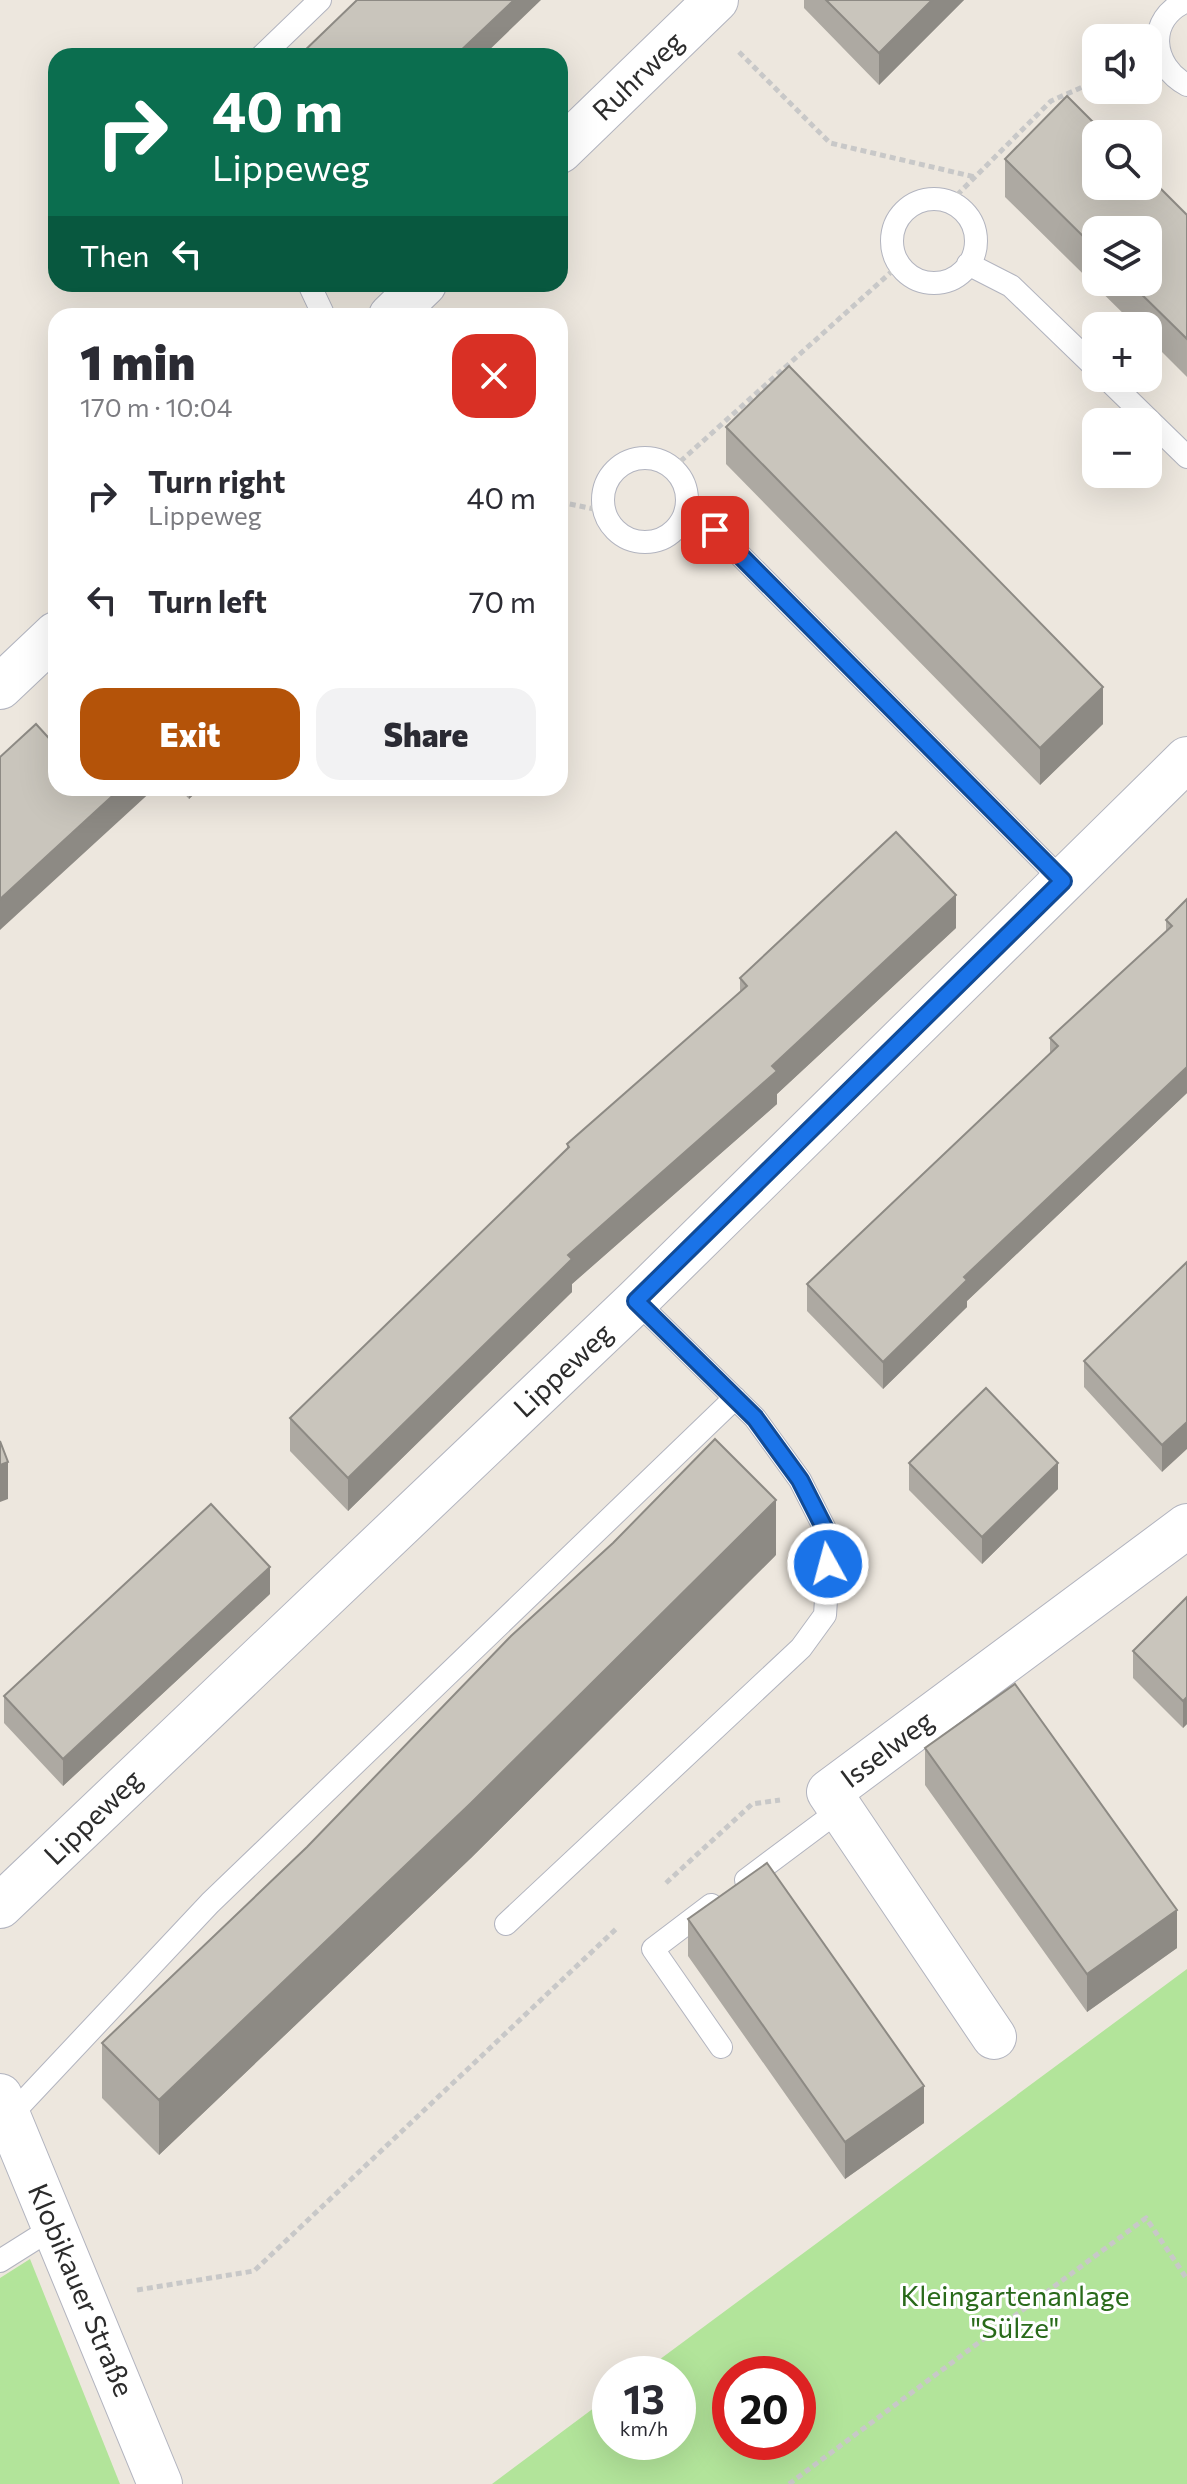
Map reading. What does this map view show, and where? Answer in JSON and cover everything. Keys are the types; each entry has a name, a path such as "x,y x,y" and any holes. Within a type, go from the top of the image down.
{"street":[{"name":"Ruhrweg","path":"568,143 709,7"},
{"path":"399,308 416,292"},
{"path":"0,687 48,642"},
{"name":"Lippeweg","path":"0,1906 636,1301 1187,759"},
{"name":"Isselweg","path":"994,2037 835,1801 1186,1530"},
{"name":"Klobikauer Straße","path":"4,2107 160,2484"}],"lane":[{"path":"270,48 320,0"},
{"path":"1187,1 1165,16 1157,40 1165,68 1187,85"},
{"path":"924,200 950,202 971,221 975,235 968,264 950,280 935,283 909,276 899,265 892,239 899,217 910,206 924,200"},
{"path":"968,264 1011,286 1082,354"},
{"path":"1120,392 1187,457"},
{"path":"647,458 673,468 687,494 687,509 680,524 669,535 646,543 620,535 604,511 606,483 621,465 647,458"},
{"path":"687,509 715,530 1063,881"},
{"path":"506,1924 801,1648 825,1615 830,1539 800,1480 755,1418 636,1301"},
{"path":"4,2107 210,1903 735,1398"},
{"path":"721,2047 653,1949 835,1801"},
{"path":"0,2261 54,2227"}],"path":[{"path":"709,7 830,143 975,177"},
{"path":"950,202 1051,101 1082,87"},
{"path":"673,468 899,265"},
{"path":"568,504 604,511"},
{"path":"659,1889 752,1804 835,1801"},
{"path":"85,2299 254,2271 624,1921"},
{"path":"789,2484 1146,2218 1187,2279"}],"green space":[{"name":"Kleingartenanlage \"Sülze\"","path":"1187,1969 1187,2484 492,2484 592,2409 592,2460 696,2460 696,2356 664,2356"},
{"path":"30,2259 120,2484 0,2484 0,2278"}],"building":[{"path":"357,0 514,0 463,48 307,48"},
{"path":"826,0 932,0 879,53"},
{"path":"1067,96 1091,120 1082,120 1082,200 1162,200 1162,190 1187,215 1187,339 1143,296 1162,296 1162,216 1082,216 1082,235 1005,159"},
{"path":"789,366 1103,687 1040,748 726,427"},
{"path":"36,724 48,737 48,796 112,796 0,899 0,757"},
{"path":"896,832 956,895 772,1066 777,1071 568,1255 572,1259 348,1478 290,1418 569,1147 567,1144 747,986 740,978"},
{"path":"1187,899 1187,1067 964,1277 967,1280 883,1362 807,1284 1058,1046 1050,1038 1172,926 1166,920"},
{"path":"1187,1262 1187,1422 1162,1445 1084,1361"},
{"path":"986,1388 1058,1463 982,1537 909,1463"},
{"path":"715,1439 776,1500 471,1803 159,2100 102,2043 307,1847 511,1636 613,1543"},
{"path":"0,1441 8,1462 0,1465"},
{"path":"211,1504 270,1567 63,1759 4,1696"},
{"path":"1187,1597 1187,1697 1183,1701 1133,1651"},
{"path":"1015,1684 1177,1910 1087,1974 925,1748"},
{"path":"767,1863 924,2086 845,2142 688,1919"}],"route":[{"path":"715,530 1063,881 636,1301 755,1418 800,1480 830,1539 828,1564"}]}
